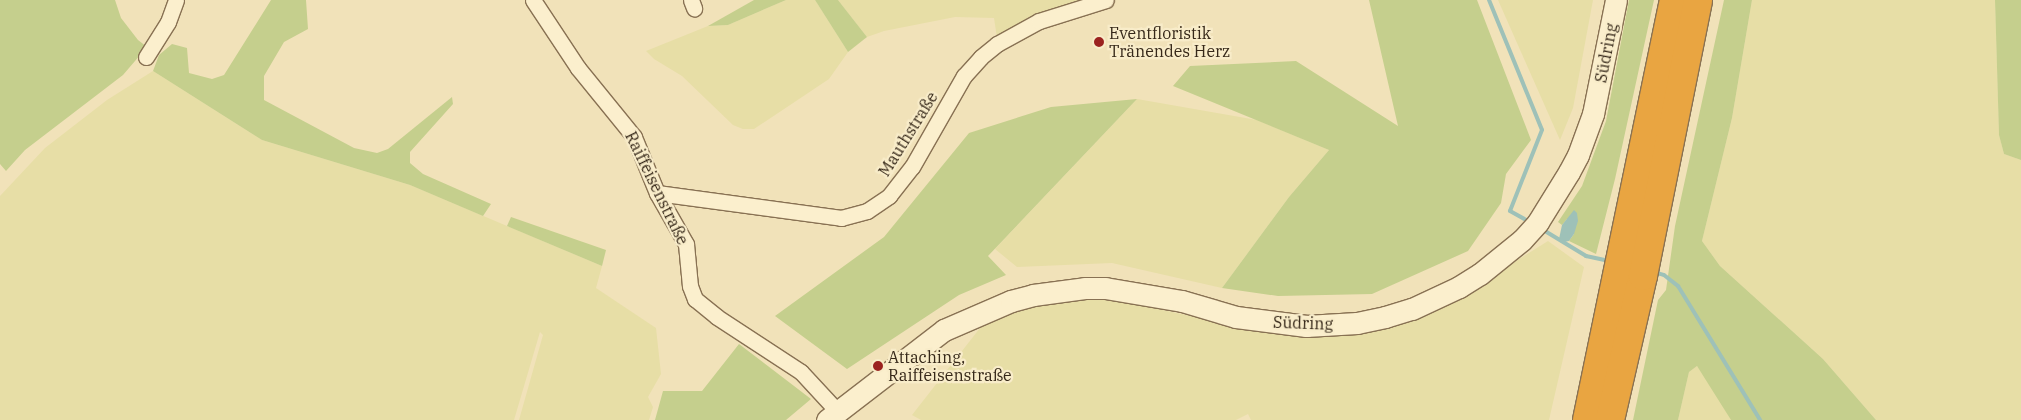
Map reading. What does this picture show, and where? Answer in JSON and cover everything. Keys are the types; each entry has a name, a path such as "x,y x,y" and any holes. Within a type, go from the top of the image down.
{"highway":[{"path":"1610,420 1674,0"},
{"path":"1587,420 1633,265 1698,0"}],"main road":[{"name":"Südring","path":"832,416 944,330 1011,301 1033,296 1085,288 1105,288 1182,301 1236,317 1306,326 1357,323 1412,309 1438,298 1480,274 1522,240 1538,222 1569,172 1586,136 1593,114 1616,0"}],"street":[{"path":"146,58 168,22 176,0"},
{"name":"Raiffeisenstraße","path":"532,0 578,68 630,131 657,193 686,244 690,286 697,302 717,318 802,372 832,416"},
{"name":"Mauthstraße","path":"657,193 841,218 867,211 889,196 912,167 964,76 981,57 998,44 1039,21 1106,0"}],"shaded area":[{"path":"786,0 815,0 848,52 829,79 754,129 743,129 733,125 682,76 654,59 646,51 708,26 728,25"},
{"path":"838,0 1101,0 1067,10 1057,7 1027,18 1020,27 997,38 994,18 955,17 884,31 867,37"},
{"path":"1498,0 1593,0 1573,108 1560,140"},
{"path":"1752,0 1995,0 1999,135 2004,154 2021,160 2021,420 1876,420 1823,359 1720,266 1702,241 1732,118"},
{"path":"153,71 262,140 410,185 602,266 596,288 656,328 661,374 648,397 653,407 649,420 519,420 543,335 540,332 514,420 0,420 0,196 45,148 107,100"},
{"path":"1137,99 1257,120 1329,150 1289,197 1222,288 1112,263 1017,267 995,249"},
{"path":"1548,241 1584,267 1549,420 1251,420 1248,414 1236,420 921,420 912,415 980,328 1031,303 1101,297 1275,334 1376,331 1435,312"},
{"path":"1697,366 1731,420 1678,420 1689,372"}],"green space":[{"path":"0,0 115,0 121,18 138,40 147,47 123,75 25,150 6,171 0,164"},
{"path":"271,0 306,0 308,29 284,42 264,76 264,100 354,148 377,153 388,149 452,97 453,104 410,152 410,163 423,174 491,204 483,216 410,185 262,140 153,71 159,55 172,44 187,48 189,73 212,79 224,75"},
{"path":"754,0 786,0 728,25 708,26"},
{"path":"815,0 838,0 867,37 848,52"},
{"path":"1369,0 1477,0 1531,140 1506,174 1501,203 1468,251 1372,294 1278,296 1222,288 1289,197 1329,150 1173,86 1190,66 1296,61 1398,126"},
{"path":"1629,0 1654,0 1615,179 1596,254 1569,241 1574,234 1567,219 1562,225 1558,222 1582,186 1606,121"},
{"path":"1724,0 1752,0 1732,118 1702,241 1720,266 1823,359 1876,420 1731,420 1697,366 1689,372 1678,420 1633,420 1658,300 1666,290 1675,226"},
{"path":"1995,0 2021,0 2021,160 2004,154 1999,135"},
{"path":"1137,99 988,256 1006,275 959,295 847,369 775,316 884,237 969,133 1051,107"},
{"path":"511,217 606,250 602,266 507,226"},
{"path":"739,344 811,399 786,420 655,420 663,391 702,391"}],"water":[{"path":"1574,210 1577,213 1578,221 1574,234 1569,241 1564,242 1559,239 1562,225"}],"waterway":[{"path":"1489,0 1542,130 1510,211 1530,222"},
{"path":"1540,228 1586,256 1610,261"},
{"path":"1653,272 1664,275 1678,286 1760,420"}],"place":[{"name":"Eventfloristik Tränendes Herz","path":"1099,42"},
{"name":"Attaching, Raiffeisenstraße","path":"878,366"}]}
